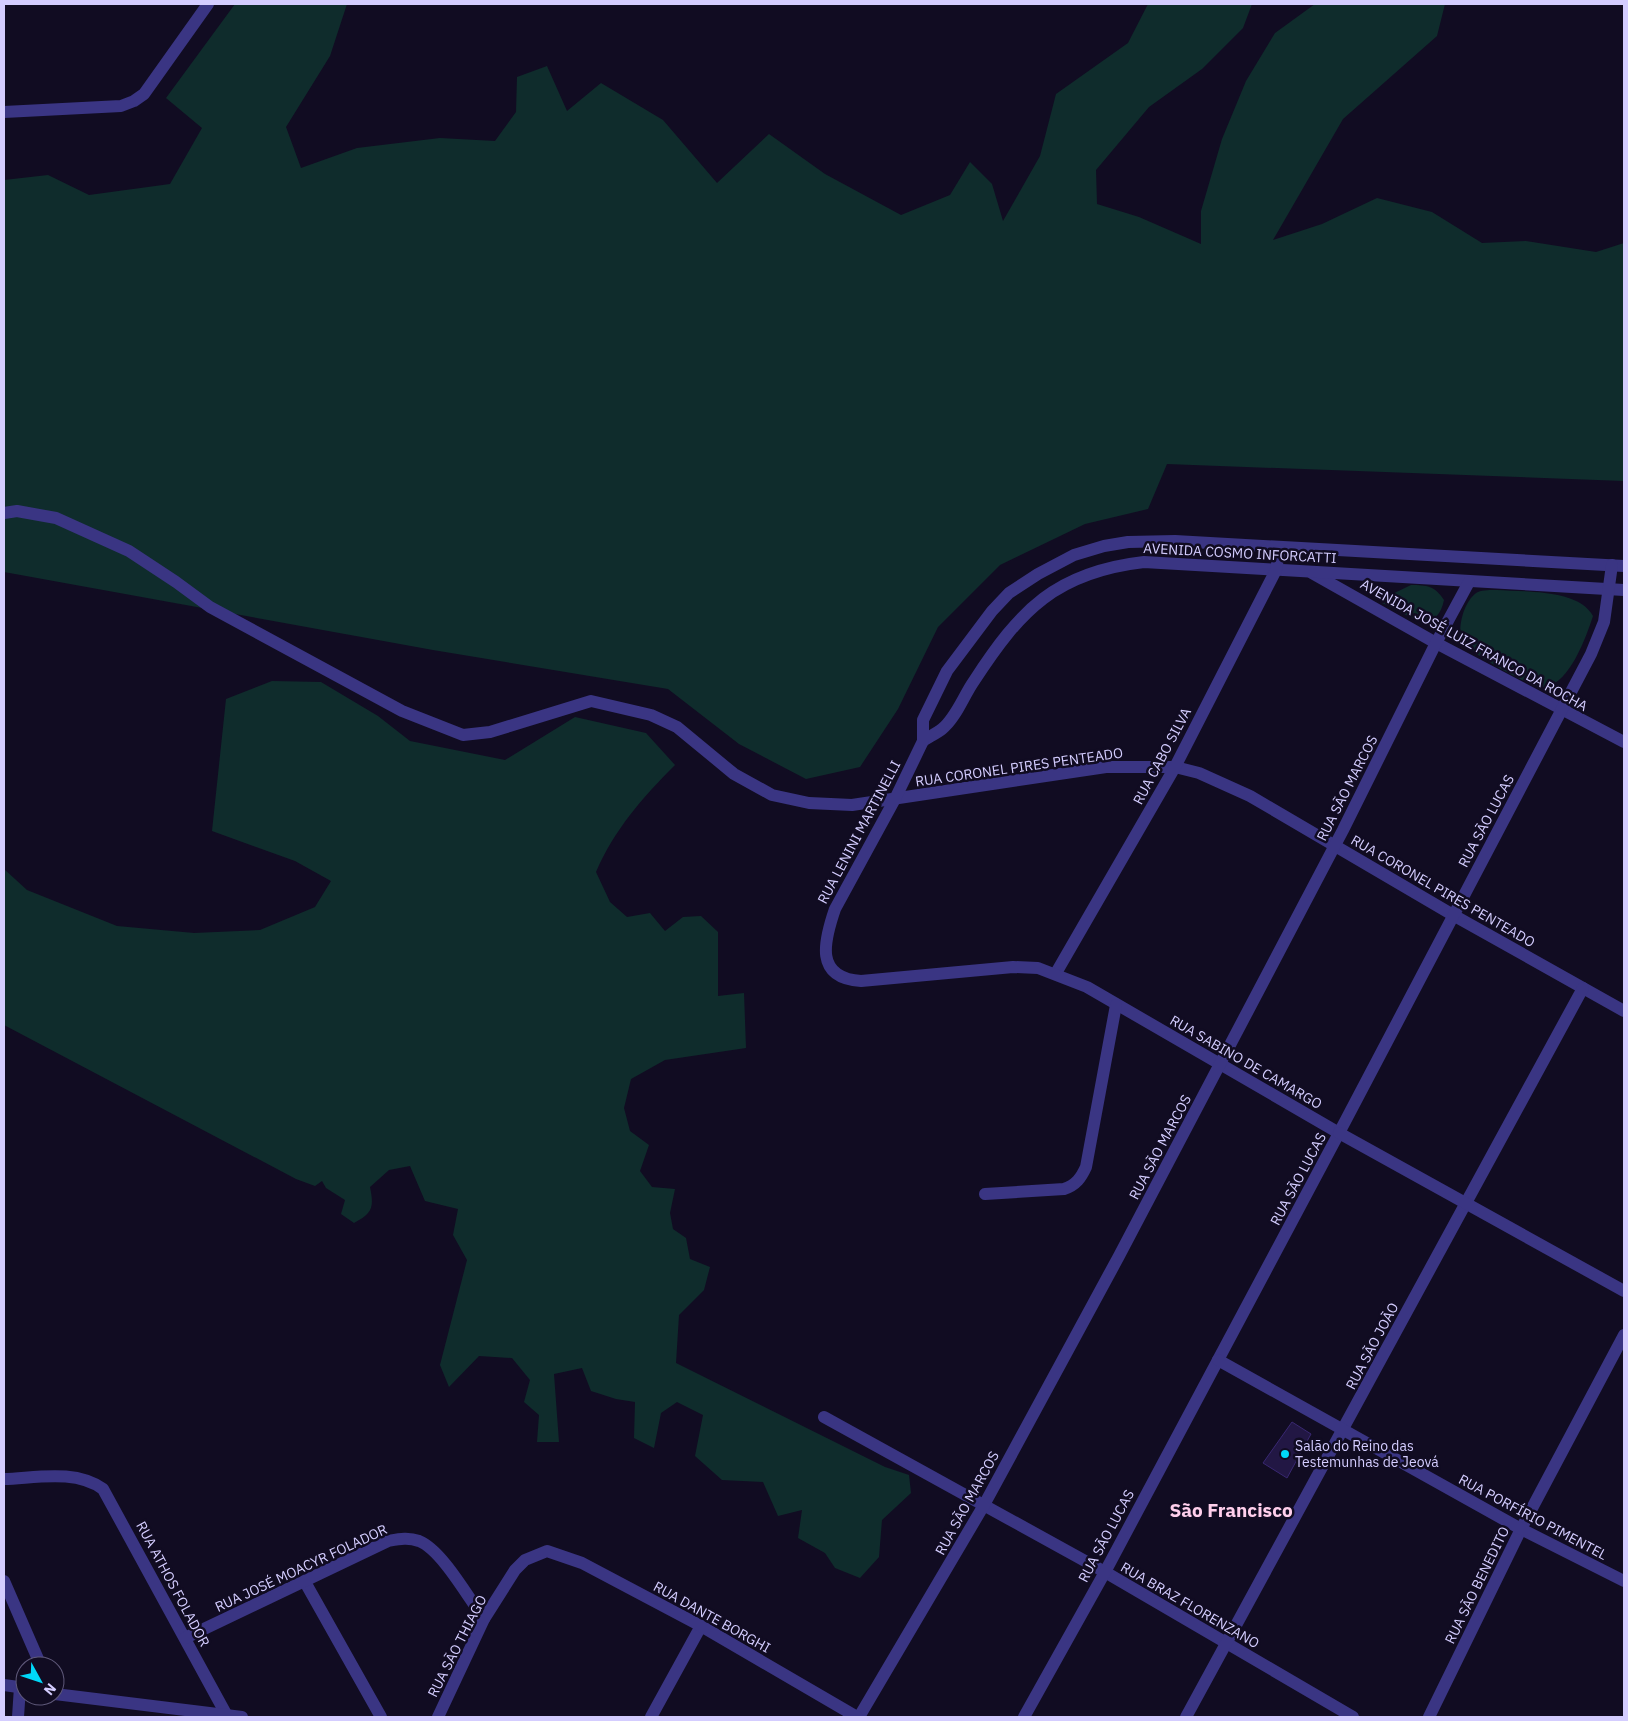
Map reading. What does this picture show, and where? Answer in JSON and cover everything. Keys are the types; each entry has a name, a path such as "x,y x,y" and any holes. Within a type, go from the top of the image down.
{"street":[{"path":"4,112 121,106 134,101 154,83 208,4"},
{"name":"RUA CORONEL PIRES PENTEADO","path":"4,513 17,511 56,518 129,551 218,612 402,711 464,735 490,732 591,701 651,715 677,726 734,774 772,795 808,804 852,805 1106,768 1175,767 1224,783 1453,915 1624,1010"},
{"name":"AVENIDA COSMO INFORCATTI","path":"923,741 923,720 947,671 966,644 1009,594 1038,574 1074,555 1104,546 1128,542 1174,541 1618,566"},
{"name":"RUA CABO SILVA","path":"1056,974 1175,767 1276,570 1280,546"},
{"name":"AVENIDA COSMO INFORCATTI","path":"923,741 944,728 990,656 1015,623 1039,600 1078,579 1114,566 1144,562 1624,590"},
{"name":"RUA SÃO LUCAS","path":"1024,1717 1105,1572 1591,654 1600,630 1618,566"},
{"name":"AVENIDA JOSÉ LUIZ FRANCO DA ROCHA","path":"1310,572 1436,643 1624,742"},
{"name":"RUA SÃO MARCOS","path":"858,1717 984,1505 1220,1065 1335,846 1436,643 1469,582"},
{"name":"RUA LENINI MARTINELLI","path":"830,967 826,959 826,946 828,927 835,909 895,799 923,741"},
{"name":"RUA SABINO DE CAMARGO","path":"830,967 841,978 861,981 1013,967 1038,968 1056,974 1087,987 1339,1133 1624,1291"},
{"name":"RUA SÃO JOÃO","path":"1186,1717 1343,1432 1583,988"},
{"path":"985,1194 1064,1189 1074,1185 1081,1177 1086,1167 1116,1004"},
{"name":"RUA SÃO BENEDITO","path":"1429,1717 1520,1529 1624,1335"},
{"name":"RUA PORFÍRIO PIMENTEL","path":"1218,1360 1343,1432 1520,1529 1624,1581"},
{"name":"RUA BRAZ FLORENZANO","path":"824,1417 1105,1572 1353,1717"},
{"name":"RUA ATHOS FOLADOR","path":"4,1479 68,1476 83,1478 103,1489 226,1714"},
{"name":"RUA JOSÉ MOACYR FOLADOR","path":"185,1638 388,1541 404,1538 426,1544 436,1554 484,1619"},
{"name":"RUA DANTE BORGHI","path":"547,1551 582,1563 701,1626 858,1717"},
{"name":"RUA SÃO THIAGO","path":"438,1717 484,1619 515,1570 525,1560 547,1551"},
{"path":"4,1581 37,1656"},
{"path":"305,1582 381,1717"},
{"path":"651,1717 701,1626"},
{"path":"65,1695 242,1717"}],"green space":[{"path":"235,4 347,4 330,56 286,127 301,168 357,148 440,138 495,141 516,112 517,77 547,66 567,111 601,83 663,120 717,183 769,134 825,174 901,215 950,195 970,162 992,184 1003,221 1040,156 1056,94 1128,43 1148,4 1252,4 1243,28 1202,69 1149,107 1096,170 1097,204 1139,217 1201,244 1201,211 1222,139 1246,81 1275,33 1315,4 1445,4 1437,36 1343,119 1273,240 1322,224 1377,198 1432,212 1482,243 1526,241 1596,252 1624,243 1624,481 1167,464 1148,509 1085,524 1000,565 938,627 898,709 860,767 806,779 739,744 668,689 433,650 4,572 4,180 48,175 89,195 170,184 202,128 166,98"},
{"path":"1411,585 1430,587 1444,600 1440,612 1434,618 1418,620 1382,603 1384,598"},
{"path":"1497,590 1564,596 1586,607 1593,616 1576,658 1562,677 1554,684 1545,687 1528,683 1490,663 1464,644 1460,632 1462,616 1469,601 1478,592"},
{"path":"272,681 321,682 378,716 410,741 505,760 575,717 646,733 675,765 652,789 620,828 596,872 610,902 627,917 650,913 665,931 683,917 701,916 718,932 718,996 744,993 746,1048 665,1060 631,1079 624,1108 630,1131 649,1145 640,1171 652,1187 675,1189 670,1213 673,1229 686,1238 690,1259 710,1267 704,1290 679,1315 676,1363 885,1467 909,1475 911,1493 882,1520 879,1557 860,1578 835,1568 825,1553 798,1538 802,1510 778,1516 763,1482 722,1480 695,1456 703,1415 677,1402 661,1413 654,1448 634,1438 635,1402 616,1399 591,1391 582,1368 554,1374 559,1442 537,1442 539,1415 524,1402 530,1380 512,1358 479,1356 449,1387 440,1365 467,1260 453,1235 458,1209 425,1201 410,1166 389,1170 370,1187 371,1209 365,1216 354,1223 341,1214 345,1200 326,1188 322,1181 315,1186 296,1179 4,1025 4,869 27,890 117,926 194,933 260,930 315,907 331,881 295,861 212,831 226,699"}],"building":[{"name":"Salão do Reino das Testemunhas de Jeová","path":"1292,1422 1311,1434 1287,1478 1263,1463"}],"place":[{"name":"Salão do Reino das Testemunhas de Jeová","path":"1285,1454"}],"district":[{"name":"São Francisco","path":"1231,1510"}]}
